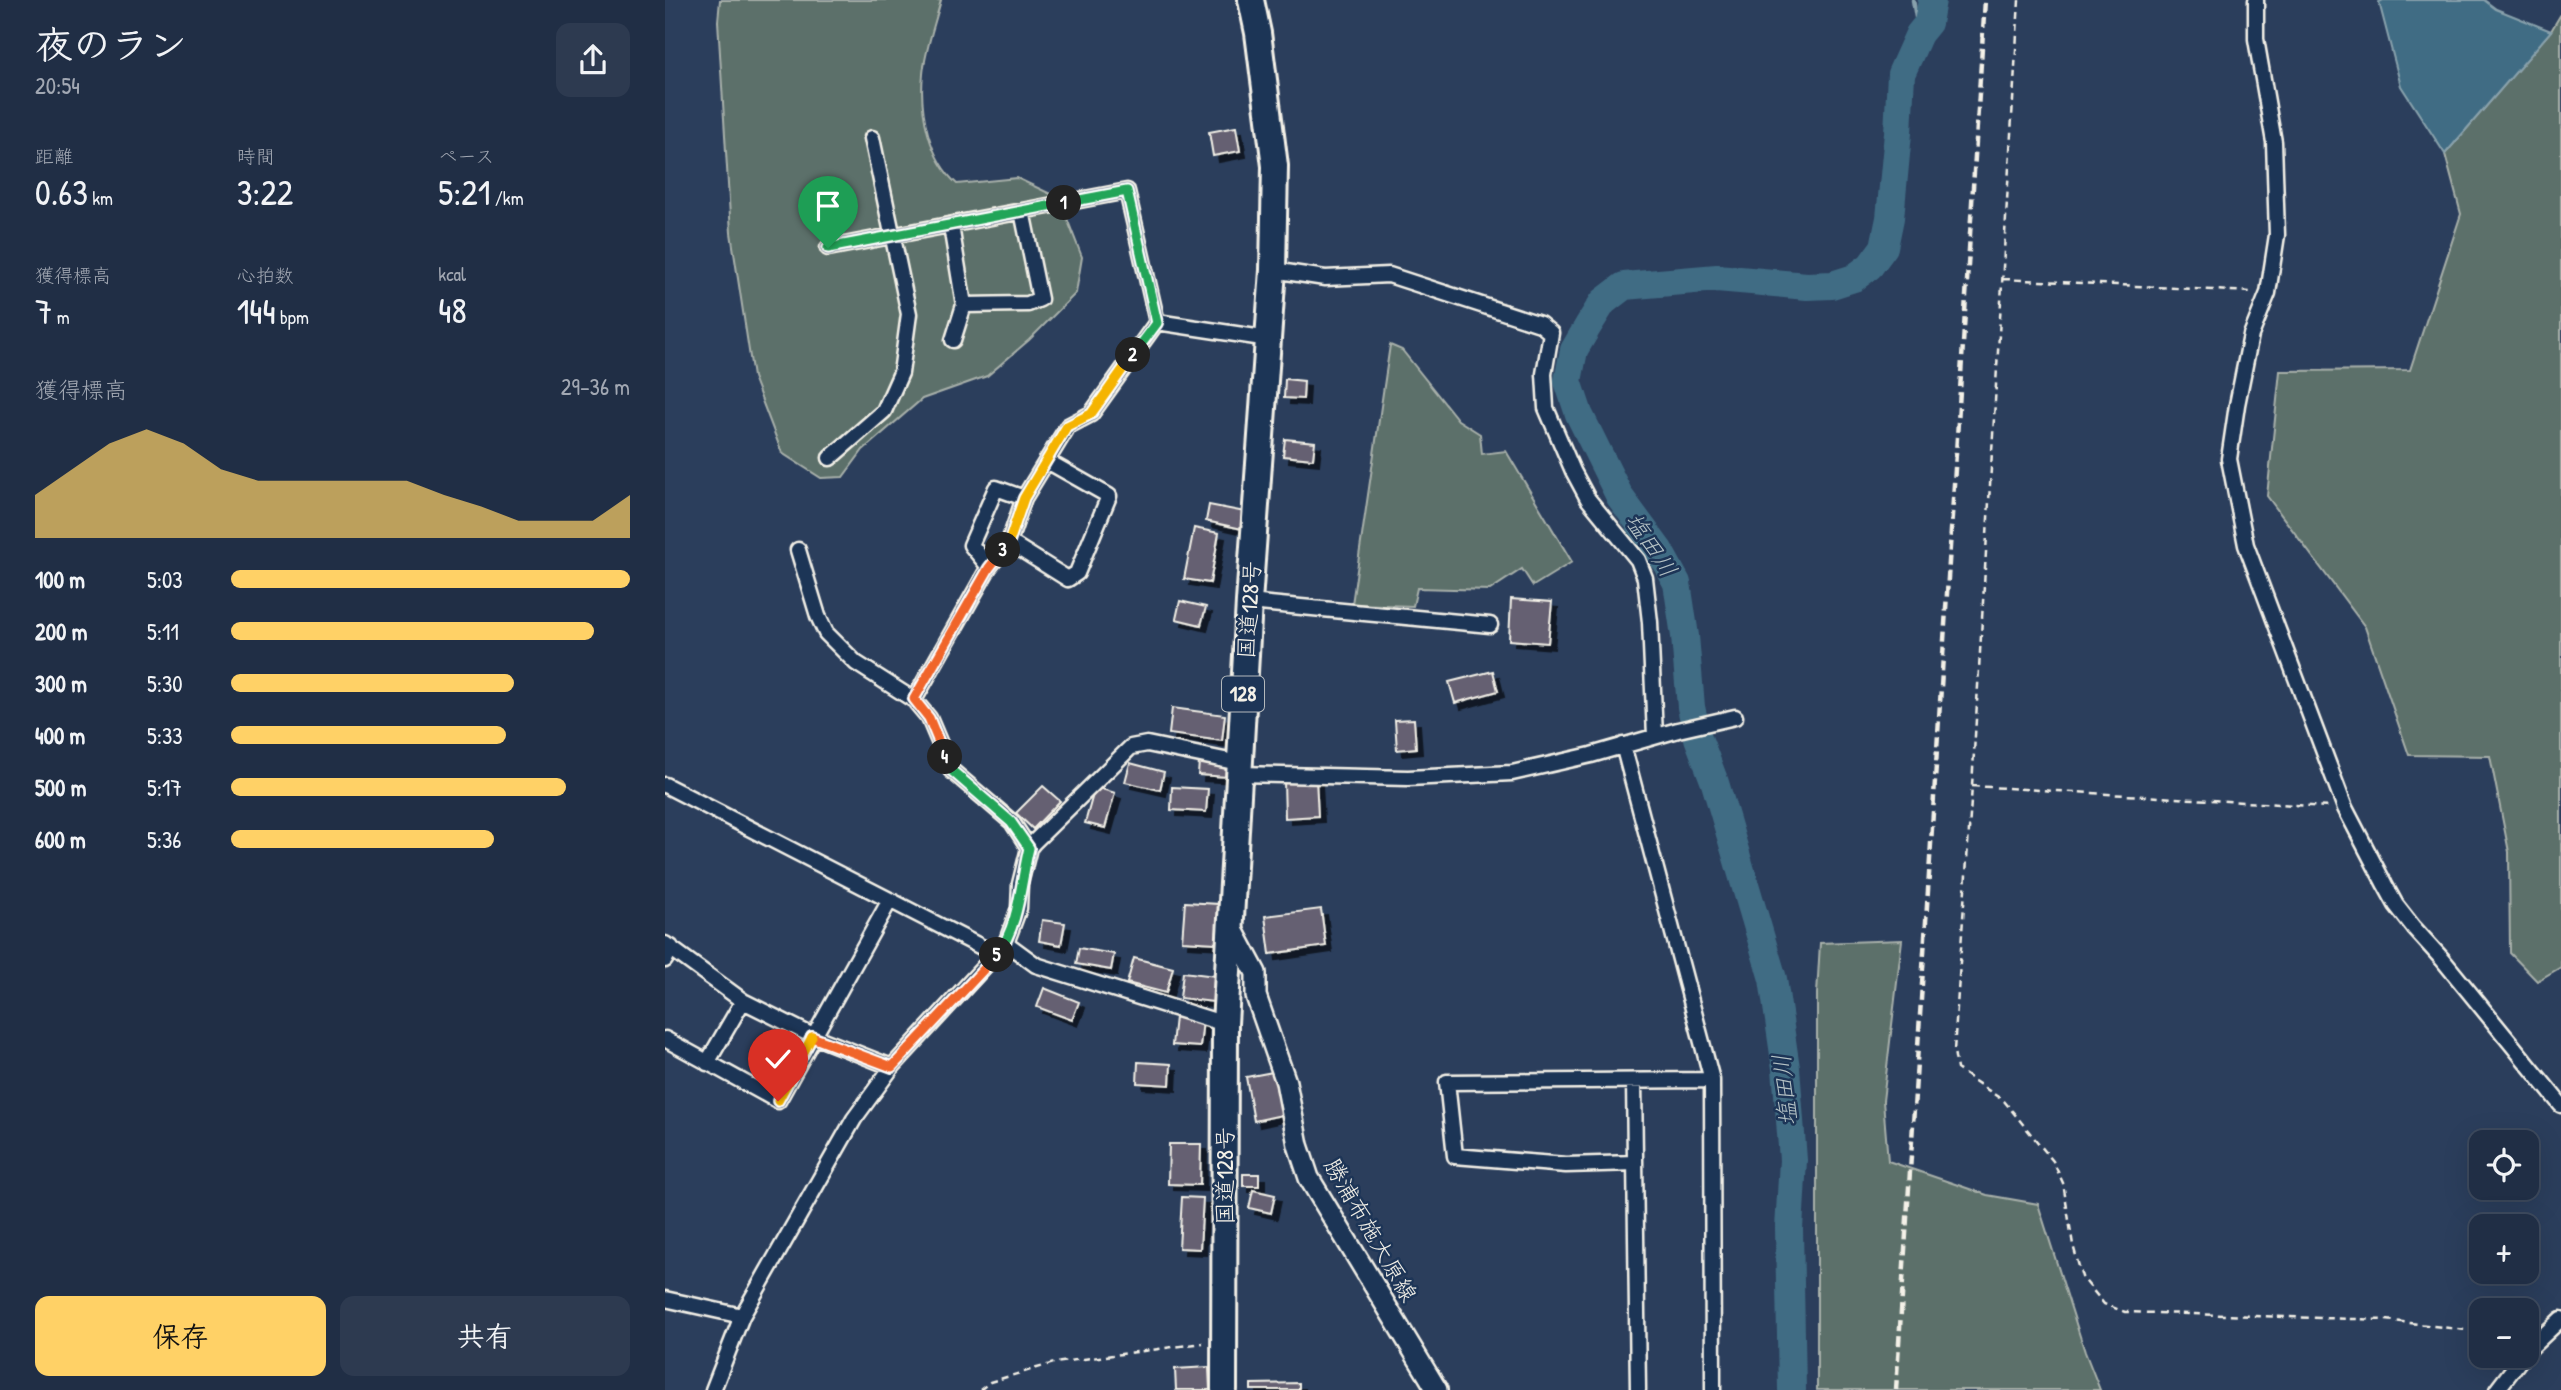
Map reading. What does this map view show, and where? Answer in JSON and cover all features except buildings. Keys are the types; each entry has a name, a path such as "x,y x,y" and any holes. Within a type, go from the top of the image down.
{"highway":[{"name":"国道128号","path":"1224,1390 1225,1024 1249,602 1273,270 1275,166 1267,91 1251,0"}],"main road":[{"name":"勝浦布施大原線","path":"1232,928 1256,973 1256,996 1286,1082 1298,1145 1309,1178 1437,1390"}],"street":[{"path":"2256,0 2256,39 2274,142 2277,234 2268,293 2251,335 2229,459 2246,545 2345,808 2396,905 2551,1096 2560,1102"},
{"path":"829,458 884,411 901,373 909,314 872,138"},
{"path":"828,248 1127,191 1157,323 1091,414 1067,426 1024,498 1009,542 989,568 914,699"},
{"path":"964,305 1028,304 1040,299 1022,211"},
{"path":"951,226 964,305 954,340"},
{"path":"1273,270 1325,278 1389,275 1540,324 1551,333 1544,374 1546,408 1588,499 1638,560 1645,578 1650,622 1655,736"},
{"path":"1157,323 1269,339"},
{"path":"1009,542 1068,579 1077,573 1109,496 1047,461"},
{"path":"989,568 971,545 996,488 1024,498"},
{"path":"798,550 818,616 826,633 856,663 914,699 929,718 951,770 1011,822 1029,848"},
{"path":"1249,602 1490,625"},
{"path":"713,1390 742,1316 854,1119 892,1067 1001,949 1019,908 1020,884 1029,848 1131,747 1147,744 1239,769 1408,778 1512,773 1735,717"},
{"path":"1623,745 1712,1080 1713,1390"},
{"path":"665,785 890,901 1036,965 1225,1024"},
{"path":"665,1039 778,1101 890,901"},
{"path":"667,950 743,1001 813,1036 892,1067"},
{"path":"707,1063 743,1001"},
{"path":"1635,1163 1566,1165 1455,1156 1447,1082 1712,1080"},
{"path":"1634,1081 1638,1390"},
{"path":"665,1299 742,1316"},
{"path":"2539,1337 2561,1320"},
{"path":"2497,1390 2514,1368"}],"path":[{"path":"2019,0 1954,1051 1957,1069 2004,1101 2053,1161 2063,1183 2073,1245 2082,1277 2104,1304 2125,1312 2386,1320 2469,1330"},
{"path":"2003,279 2268,293"},
{"path":"1972,786 2345,808"},
{"path":"980,1390 991,1382 1054,1363 1224,1340"}],"green space":[{"path":"720,0 941,0 926,56 922,88 928,134 939,161 957,184 1017,178 1059,198 1082,257 1076,293 1029,340 987,376 922,399 863,450 843,477 821,478 782,453 753,377 731,233 718,21"},
{"path":"2561,14 2561,967 2537,981 2510,953 2509,852 2490,756 2409,755 2365,627 2267,496 2280,371 2410,370 2461,214 2445,154 2551,31"},
{"path":"1390,345 1402,350 1458,420 1480,434 1482,454 1506,451 1572,562 1533,586 1522,569 1490,590 1417,588 1413,606 1352,604"},
{"path":"1902,940 1883,1101 1888,1161 1987,1195 2038,1204 2085,1352 2100,1390 1817,1390 1817,994 1820,943"}],"water":[{"path":"2484,0 2496,9 2551,31 2445,154 2401,86 2379,2"}],"waterway":[{"name":"塩田川","path":"1913,0 1919,34"},
{"name":"塩田川","path":"1792,1390 1789,1229 1793,1160 1786,1068 1773,979 1715,783 1698,738 1691,707 1677,583 1659,550 1620,497 1579,414 1568,381 1574,350 1588,326 1603,302 1624,286 1717,278 1807,286 1832,285 1854,278 1870,266 1884,247 1890,218 1901,74 1919,34 1928,23 1932,0"}],"railway":[{"path":"1896,1390 1985,0"}],"route":[{"path":"778,1101 813,1036 892,1067 1006,943 1019,908 1020,884 1029,848 1011,822 951,770 929,718 914,699 989,568 1009,542 1024,498 1067,426 1091,414 1157,323 1127,191 828,248"}]}
